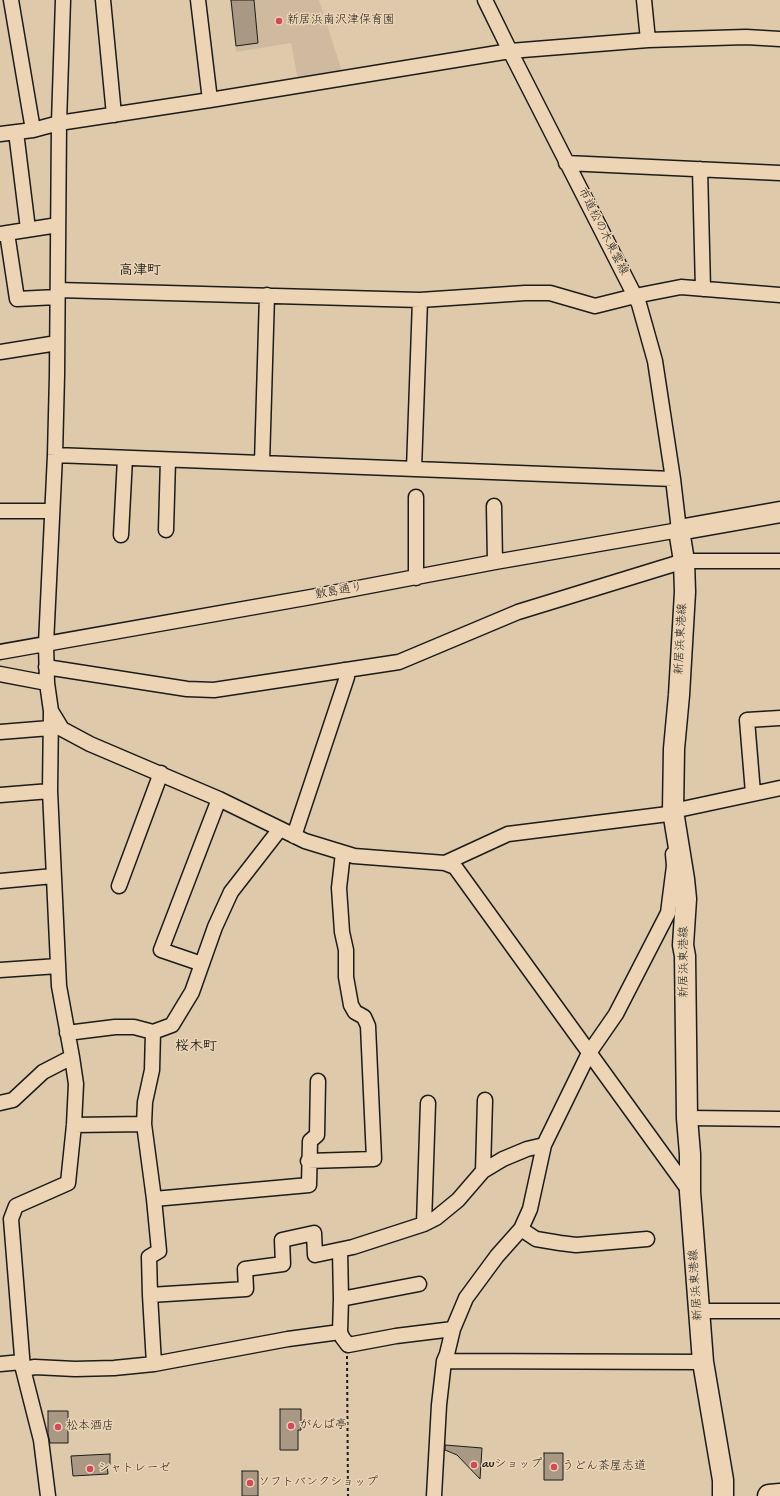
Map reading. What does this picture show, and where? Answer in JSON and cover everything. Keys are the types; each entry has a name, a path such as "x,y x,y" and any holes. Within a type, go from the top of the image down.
{"main road":[{"path":"679,530 780,512"},
{"name":"新居浜東港線","path":"679,530 684,561 684,608 671,813 684,879 686,899 683,945 685,956 687,1118 690,1154 690,1192 699,1311 704,1362 723,1480 723,1496"},
{"path":"769,1496 780,1495"}],"street":[{"path":"11,0 33,130"},
{"path":"48,1496 41,1440 22,1365 11,1218 16,1206 68,1183 74,1125 76,1084 59,986 50,791 51,712 46,667 55,455 59,123 63,0"},
{"path":"103,0 114,115"},
{"path":"198,0 210,100"},
{"name":"市道松の木東雲線","path":"485,0 639,304 655,361 673,479 679,530"},
{"path":"644,0 648,40"},
{"path":"0,134 33,130 59,123 510,51 648,40 746,37 780,39"},
{"path":"16,132 28,229"},
{"path":"566,162 780,173"},
{"path":"700,169 703,289"},
{"path":"58,225 3,233 17,299 58,293 420,300 525,293 550,293 595,306 634,296 681,287 780,294 780,291"},
{"path":"262,463 266,296"},
{"path":"414,469 420,300"},
{"path":"0,352 57,343"},
{"path":"55,455 673,479"},
{"path":"121,535 125,458"},
{"path":"166,530 168,460"},
{"path":"416,498 416,578"},
{"path":"494,506 495,562"},
{"path":"0,511 52,511"},
{"name":"敷島通り","path":"0,652 679,530"},
{"path":"46,667 181,688 214,690 399,662 518,612 684,561 780,560"},
{"path":"294,836 346,677 344,670"},
{"path":"0,674 47,683"},
{"path":"51,712 62,729 90,744 219,799 294,836 354,856 445,863 455,867 690,1192"},
{"path":"753,794 747,720 780,718"},
{"path":"0,732 50,728"},
{"path":"118,886 161,773"},
{"path":"445,863 508,834 671,813 780,788"},
{"path":"0,795 50,791"},
{"path":"202,964 162,950 219,799"},
{"path":"434,1496 439,1405 444,1361 453,1329 466,1298 497,1256 521,1229 530,1209 544,1145 589,1053 616,1014 668,913 674,866 671,813"},
{"path":"68,1033 115,1027 134,1027 153,1032 172,1025 192,992 215,928 231,892 280,829"},
{"path":"308,1161 374,1160 368,1026 364,1017 355,1012 351,1005 346,978 346,950 342,932 340,888 343,853"},
{"path":"0,881 53,876"},
{"path":"0,970 58,966"},
{"path":"153,1032 152,1070 145,1102 144,1124 159,1251 149,1257 154,1364"},
{"path":"0,1103 13,1100 43,1072 72,1058"},
{"path":"154,1199 308,1185 310,1141 317,1135 318,1081"},
{"path":"482,1171 485,1100"},
{"path":"424,1224 428,1103"},
{"path":"687,1118 780,1119"},
{"path":"74,1125 144,1124"},
{"path":"150,1295 246,1290 245,1269 284,1264 282,1240 314,1233 315,1255 353,1247 424,1224 436,1218 458,1200 482,1171 503,1159 527,1149 544,1145"},
{"path":"521,1229 536,1239 576,1245 646,1239"},
{"path":"340,1250 343,1338 348,1345 396,1336 453,1329"},
{"path":"341,1299 420,1284"},
{"path":"699,1311 780,1311"},
{"path":"0,1364 83,1369 154,1364 288,1339 343,1338"},
{"path":"444,1361 704,1362"}],"path":[{"path":"343,1338 348,1496"}],"shaded area":[{"name":"新居浜南沢津保育園","path":"230,0 319,0 343,74 298,80 291,43 236,52"}],"building":[{"path":"231,0 254,0 258,43 236,46"},
{"name":"がんば亭","path":"280,1409 301,1409 301,1430 298,1430 298,1450 280,1450"},
{"name":"松本酒店","path":"48,1411 68,1411 68,1443 50,1443 48,1434"},
{"name":"auショップ","path":"445,1445 482,1448 480,1479 457,1455 445,1450"},
{"name":"うどん茶屋志道","path":"544,1453 563,1453 563,1480 544,1480"},
{"name":"シャトレーゼ","path":"110,1454 110,1465 107,1465 108,1474 73,1476 71,1456"},
{"name":"ソフトバンクショップ","path":"242,1471 258,1471 258,1496 242,1496"}],"place":[{"name":"新居浜南沢津保育園","path":"279,21"},
{"name":"がんば亭","path":"291,1426"},
{"name":"松本酒店","path":"58,1427"},
{"name":"auショップ","path":"474,1465"},
{"name":"うどん茶屋志道","path":"554,1467"},
{"name":"シャトレーゼ","path":"90,1469"},
{"name":"ソフトバンクショップ","path":"250,1483"}],"district":[{"name":"高津町","path":"140,272"},
{"name":"桜木町","path":"196,1048"}]}
